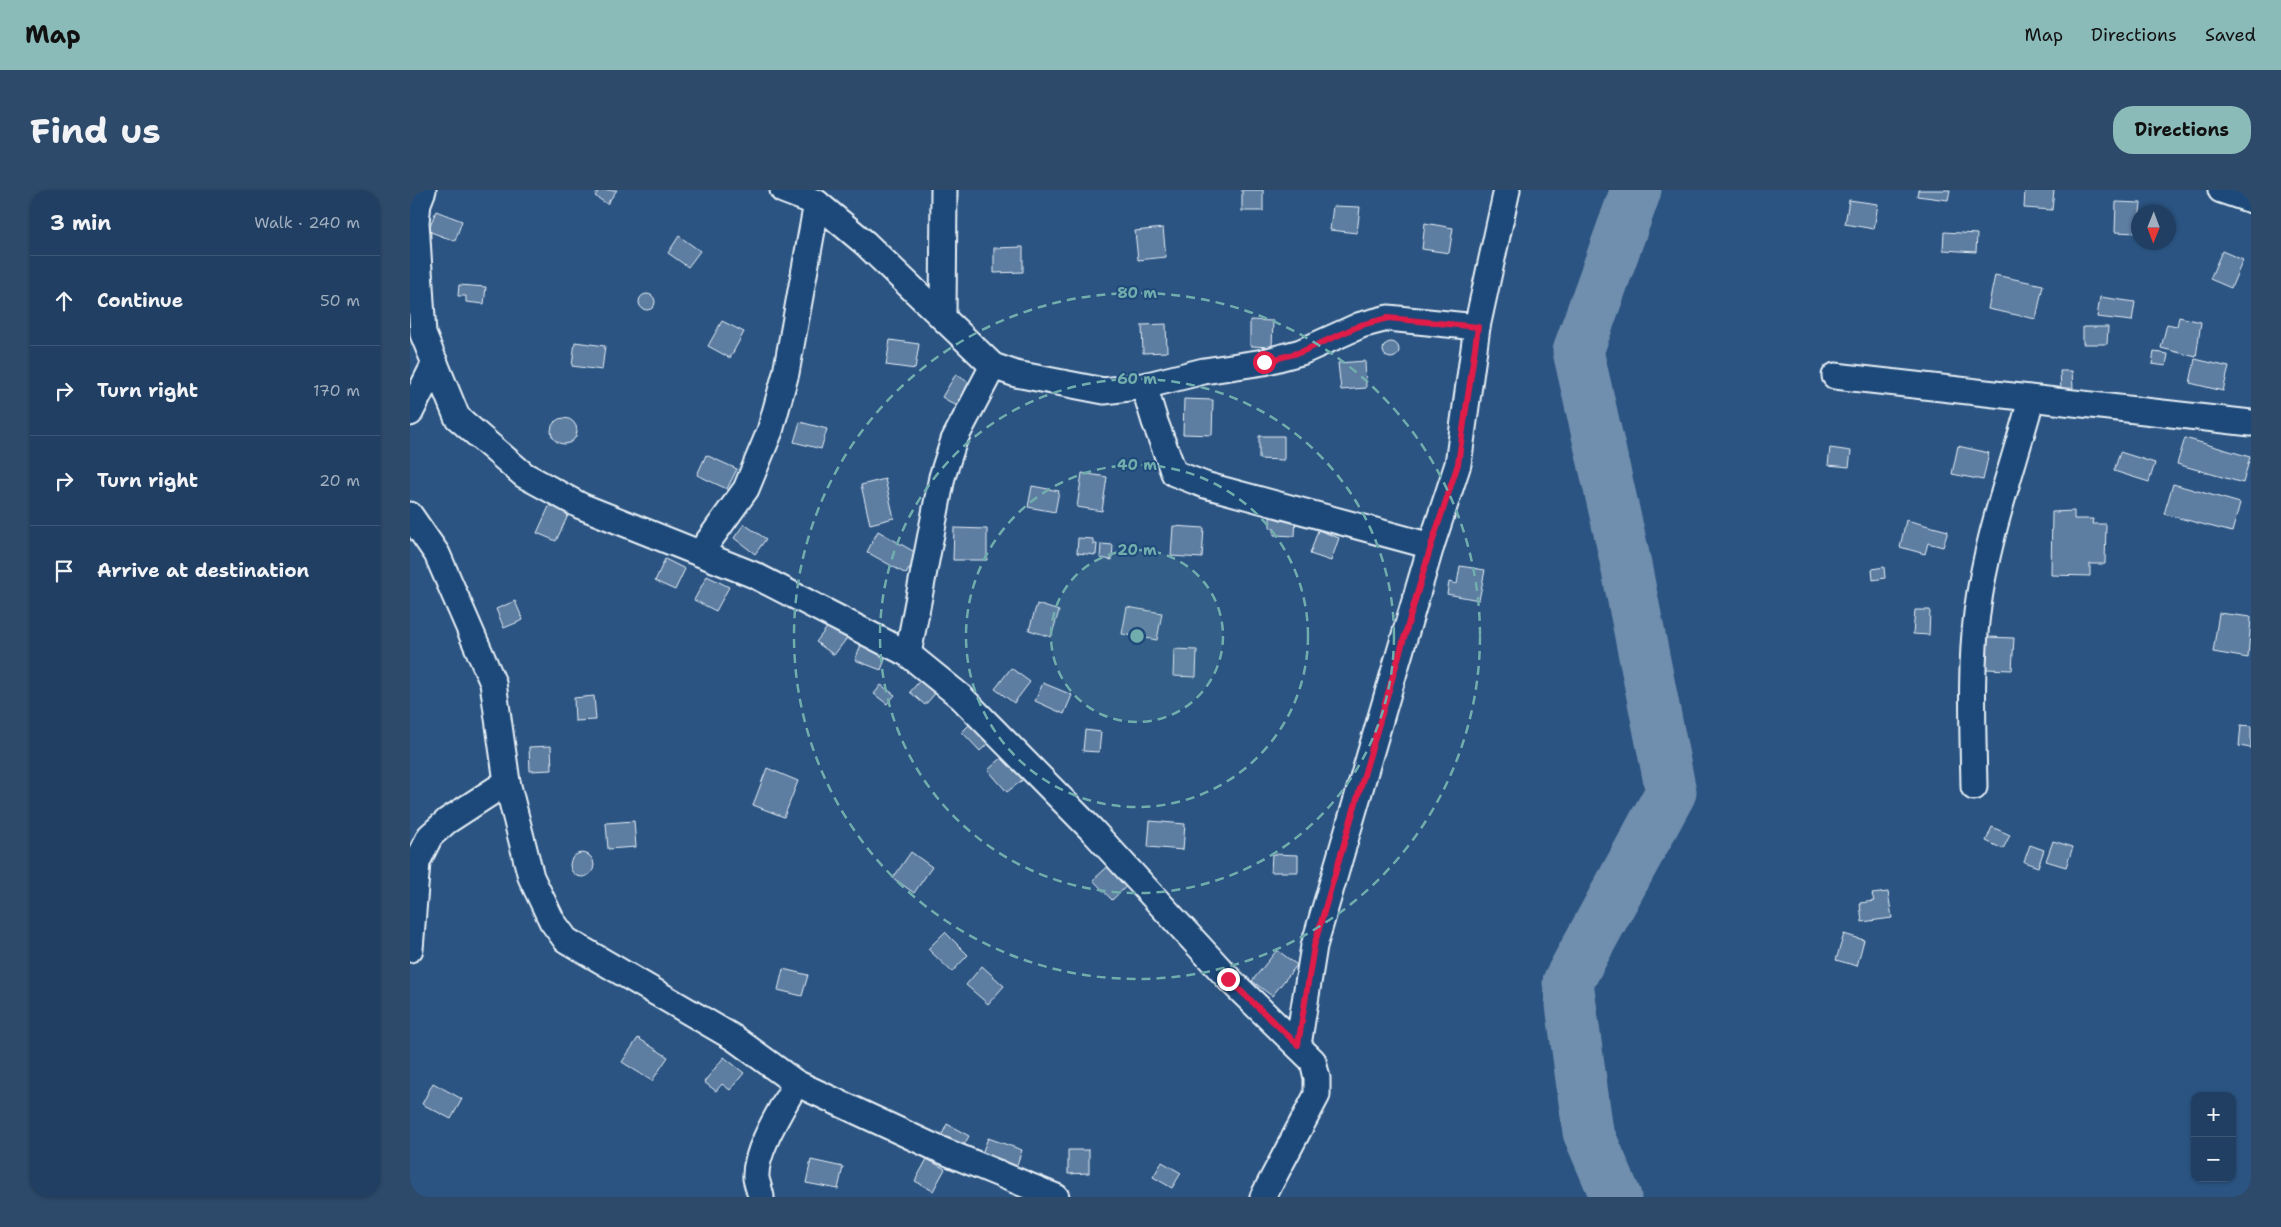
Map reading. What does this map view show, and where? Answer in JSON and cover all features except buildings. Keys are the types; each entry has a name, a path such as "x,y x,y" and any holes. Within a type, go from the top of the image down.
{"street":[{"path":"423,190 418,203 416,222 416,331 435,363 457,417 524,475 581,506 754,575 908,654 968,704 1092,830 1228,979 1313,1061 1317,1078 1317,1095 1263,1197"},
{"path":"783,190 817,203 865,243 993,366 1016,374 1104,391 1144,386 1204,371 1264,362 1301,352 1375,320 1388,318 1478,327"},
{"path":"944,190 944,318"},
{"path":"1298,1045 1314,946 1431,546 1458,464 1478,327 1507,190"},
{"path":"2221,190 2251,200"},
{"path":"700,553 746,489 770,431 786,373 817,203"},
{"path":"410,413 435,363"},
{"path":"908,654 942,476 954,440 993,366"},
{"path":"1835,376 2031,400 2251,423"},
{"path":"1144,386 1174,473 1205,485 1431,546"},
{"path":"1974,787 1973,678 1977,612 1987,557 2031,400"},
{"path":"410,515 437,554 493,682 507,782 531,877 552,921 566,940 734,1038 796,1083 934,1147 1056,1197"},
{"path":"410,949 417,862 430,836 446,821 507,782"},
{"path":"761,1197 756,1178 758,1163 770,1130 796,1083"}],"waterway":[{"path":"1616,1197 1588,1132 1568,982 1671,792 1623,550 1578,351 1636,190"}],"route":[{"path":"1228,979 1298,1045 1314,946 1431,546 1458,464 1478,327 1388,318 1375,320 1301,352 1264,362"}]}
